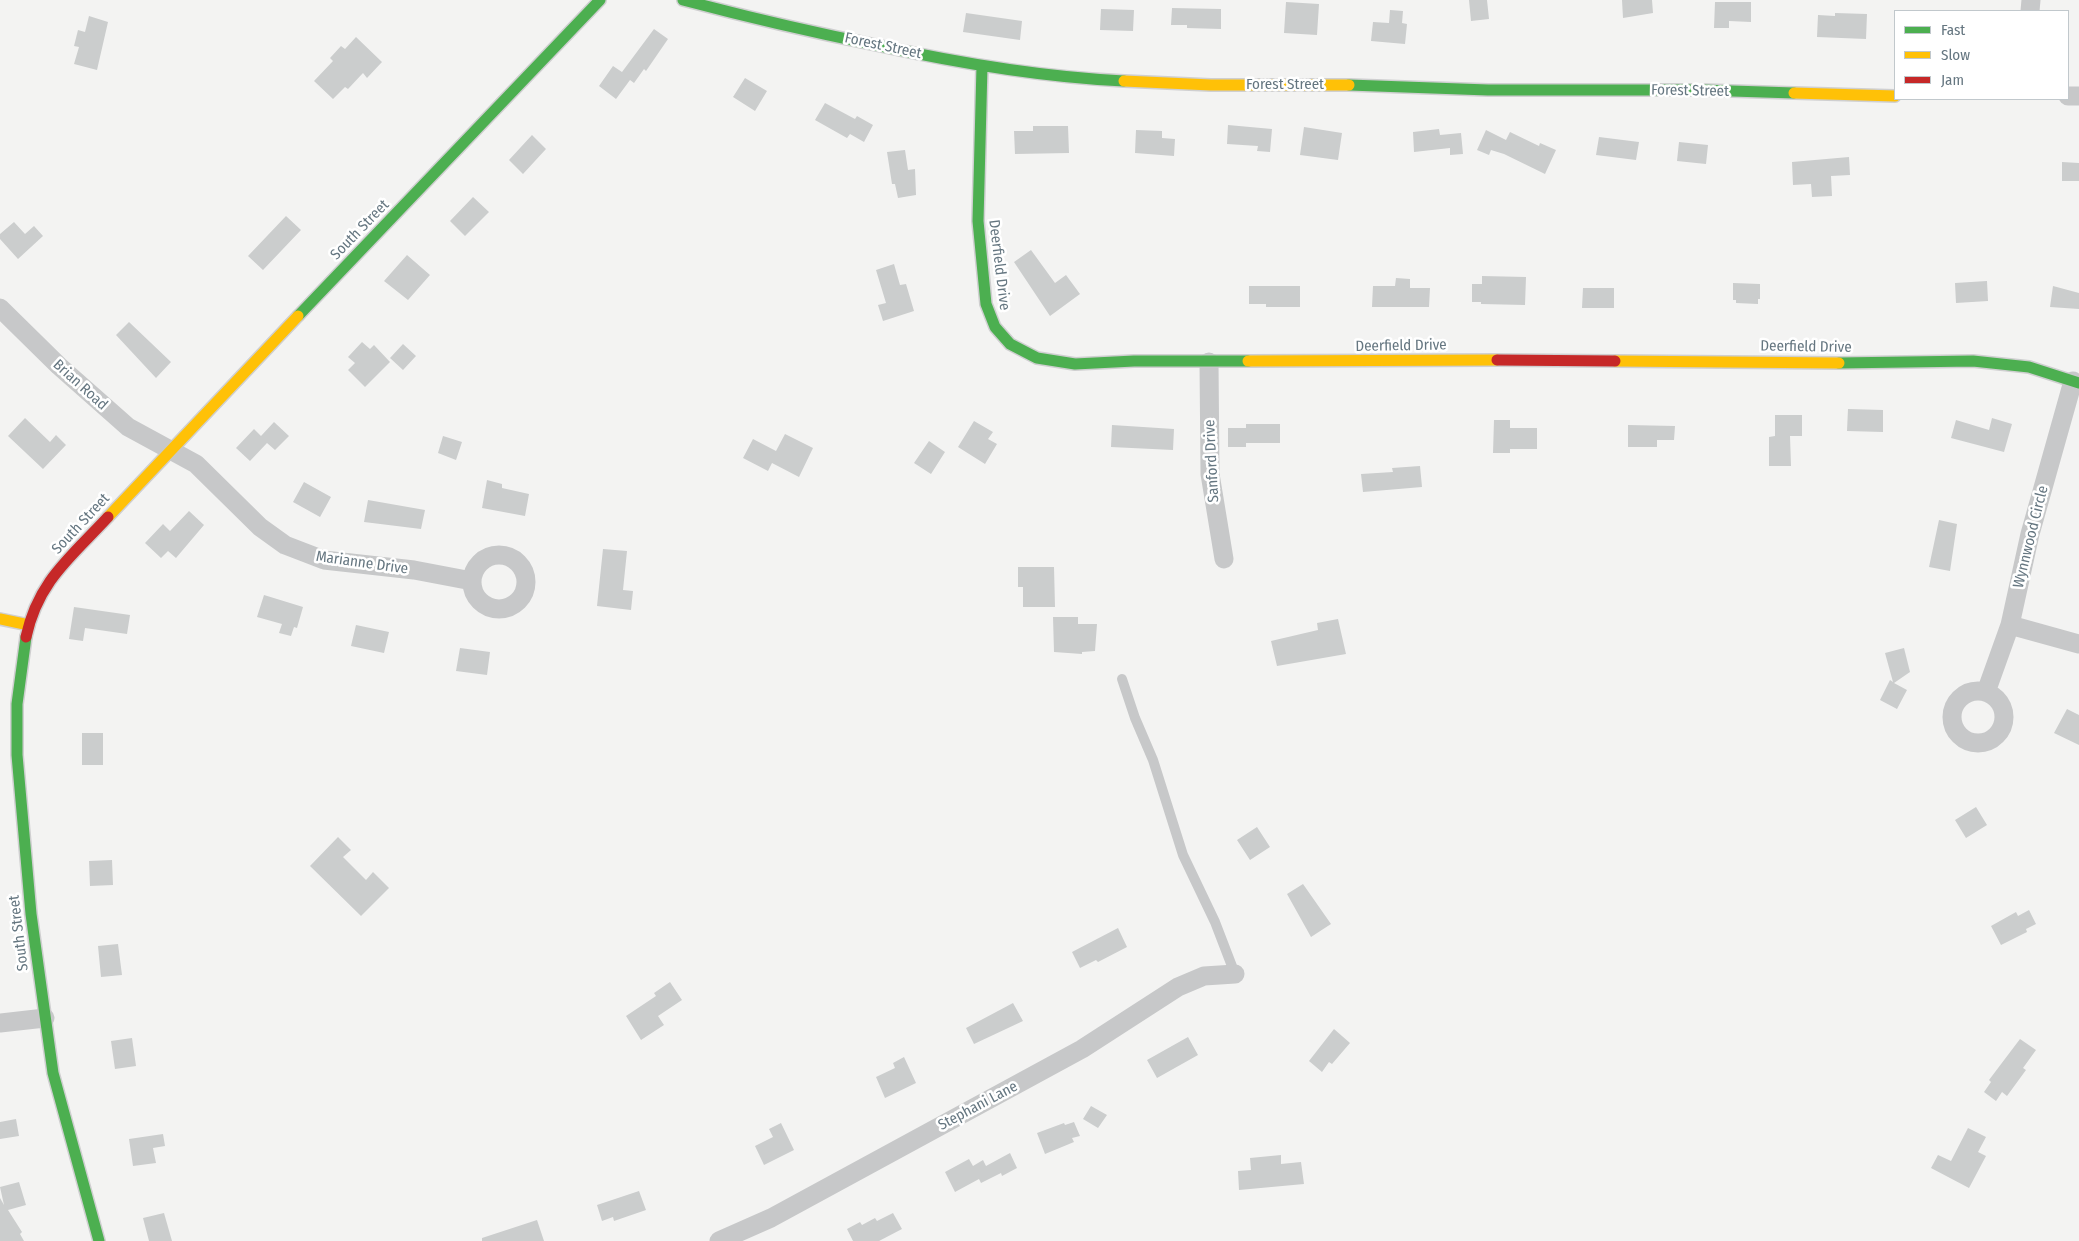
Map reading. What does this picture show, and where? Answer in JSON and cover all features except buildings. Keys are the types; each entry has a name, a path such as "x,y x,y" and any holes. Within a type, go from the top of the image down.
{"street":[{"name":"South Street","path":"99,1241 53,1072 31,914 17,755 18,690 29,625 41,592 51,578 169,450 600,0"},
{"name":"Forest Street","path":"683,0 760,21 982,66 1082,79 1172,84 1378,85 1488,90 1701,90 1894,96"},
{"name":"Deerfield Drive","path":"982,66 978,230 986,304 990,316 1002,336 1010,344 1027,354 1062,363 1472,360 1575,362 1973,362 2029,367 2076,382"},
{"name":"Brian Road","path":"0,308 59,366 128,428 169,450"},
{"name":"Sanford Drive","path":"1209,362 1210,474 1224,559"},
{"name":"Wynnwood Circle","path":"1986,692 2010,625 2030,534 2076,382"},
{"name":"Marianne Drive","path":"169,450 196,464 272,538 297,552 324,560 414,570 472,582"},
{"path":"0,619 29,625"},
{"path":"2010,625 2079,644"},
{"name":"Stephani Lane","path":"720,1241 752,1228 1082,1049 1178,987 1204,976 1235,974"},
{"path":"0,1024 45,1018"}],"lane":[{"path":"1122,679 1135,718 1153,760 1184,855 1215,922 1235,974"}],"traffic: fast":[{"path":"298,316 600,0"},
{"path":"683,0 803,30 938,58 1030,73 1124,81"},
{"path":"982,66 978,221 986,304 995,327 1010,344 1037,358 1075,364 1134,361 1248,361"},
{"path":"1349,85 1488,90 1701,90 1794,93"},
{"path":"1839,363 1973,361 2029,367 2079,383"},
{"path":"26,637 17,704 17,755 31,914 53,1073 99,1241"}],"traffic: slow":[{"path":"1124,81 1211,85 1349,85"},
{"path":"1794,93 1894,96"},
{"path":"108,517 298,316"},
{"path":"1248,361 1497,360"},
{"path":"1615,361 1839,363"},
{"path":"0,619 29,625"}],"traffic: jam":[{"path":"1497,360 1615,361"},
{"path":"26,637 31,617 47,585 69,558 108,517"}]}
